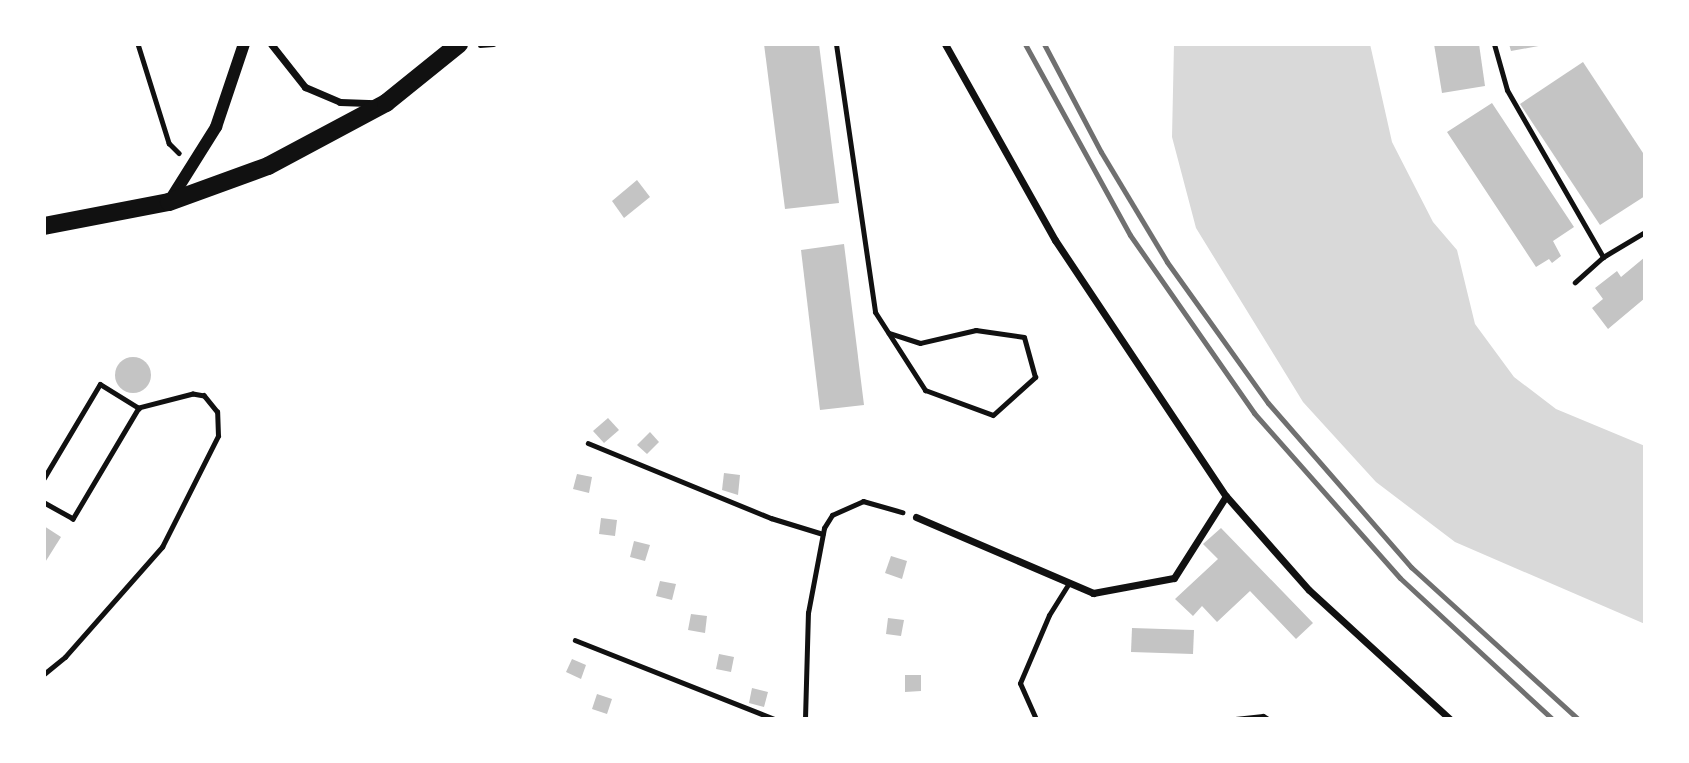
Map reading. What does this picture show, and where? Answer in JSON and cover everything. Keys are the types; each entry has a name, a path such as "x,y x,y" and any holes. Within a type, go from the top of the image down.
{"main road":[{"path":"44,226 169,202 268,166 386,103 459,44"}],"street":[{"path":"169,202 216,127 244,44"},
{"path":"271,44 305,87 340,102 386,103"},
{"path":"945,44 1055,240 1226,496 1309,590 1450,719"},
{"path":"916,517 1093,593 1174,579 1226,496"}],"lane":[{"path":"836,44 875,312 925,390 993,415 1035,377 1024,337 976,330 920,343 889,333"},
{"path":"1494,44 1507,90 1603,257"},
{"path":"1575,282 1603,257 1645,232"},
{"path":"1036,719 1020,683 1049,615 1069,583"},
{"path":"1235,719 1268,719"}],"path":[{"path":"138,44 169,143 192,166"},
{"path":"44,478 100,384 139,408"},
{"path":"44,503 73,519 139,408 192,394 204,396 217,412 218,436 162,547 65,657 44,674"},
{"path":"588,443 771,518 823,534"},
{"path":"805,719 808,613 823,534 832,515 863,501 916,517"},
{"path":"575,640 775,719"}],"shaded area":[{"path":"1174,44 1370,44 1392,142 1433,222 1457,250 1475,324 1514,377 1556,409 1645,446 1645,624 1455,542 1376,482 1303,402 1196,228 1172,137"}],"building":[{"path":"764,44 819,44 839,203 785,209"},
{"path":"1434,44 1479,44 1485,86 1442,93"},
{"path":"1509,44 1544,44 1544,45 1511,51"},
{"path":"1583,62 1645,156 1645,196 1600,225 1520,104"},
{"path":"1492,103 1574,227 1553,241 1561,256 1552,263 1549,259 1536,267 1447,132"},
{"path":"637,180 650,197 624,218 612,201"},
{"path":"844,244 864,405 820,410 801,250"},
{"path":"1645,257 1645,298 1608,329 1592,308 1603,299 1595,288 1617,271 1621,277"},
{"path":"133,357 146,362 151,375 146,388 133,393 120,388 115,375 120,362"},
{"path":"608,418 619,430 604,443 593,431"},
{"path":"650,432 659,442 647,454 637,445"},
{"path":"724,473 740,475 738,495 722,490"},
{"path":"577,474 592,477 589,493 573,489"},
{"path":"601,518 617,520 615,536 599,534"},
{"path":"44,526 61,537 44,564"},
{"path":"1221,528 1313,623 1296,639 1250,591 1217,622 1202,606 1193,616 1175,599 1218,559 1203,544"},
{"path":"634,541 650,545 645,561 630,557"},
{"path":"891,556 907,561 902,579 885,573"},
{"path":"660,581 676,584 672,600 656,596"},
{"path":"691,614 707,616 705,633 688,630"},
{"path":"888,618 904,620 901,636 886,634"},
{"path":"1132,628 1194,630 1193,654 1131,652"},
{"path":"719,654 734,657 731,672 716,669"},
{"path":"572,659 586,665 581,679 566,672"},
{"path":"905,675 921,675 921,691 905,692"},
{"path":"752,688 768,692 764,707 749,703"},
{"path":"597,694 612,699 607,714 592,709"}],"railway":[{"path":"1025,44 1130,235 1254,413 1400,578 1552,719"},
{"path":"1044,44 1101,152 1167,262 1268,403 1411,567 1578,719"}]}
